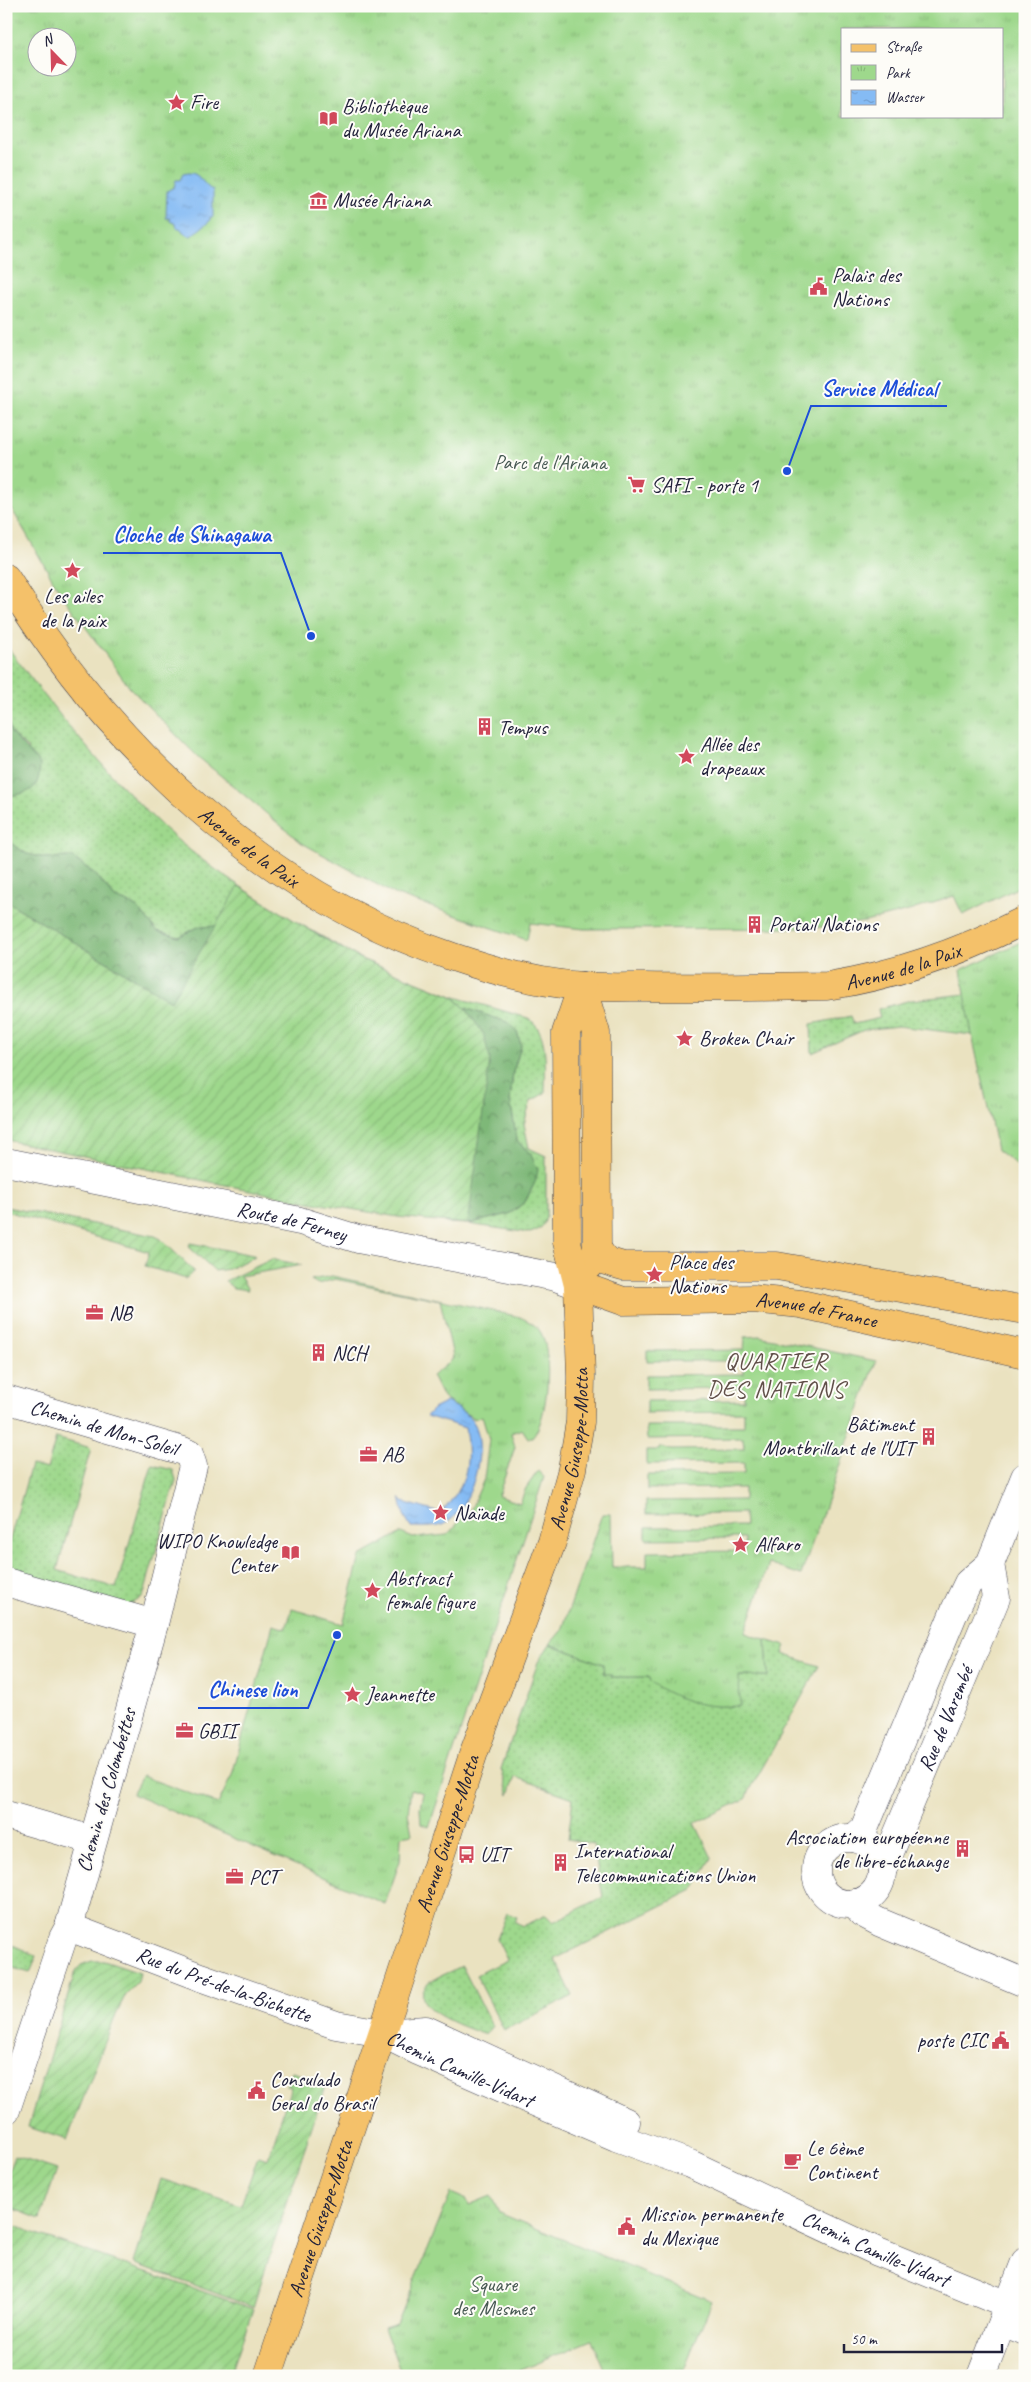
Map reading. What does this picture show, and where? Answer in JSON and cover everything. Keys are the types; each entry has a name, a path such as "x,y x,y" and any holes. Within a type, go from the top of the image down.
{"main road":[{"name":"Avenue de la Paix","path":"6,578 63,662 108,718 173,787 258,857 341,908 426,948 482,967 536,980 582,986 827,986 903,971 966,948 1025,920"},
{"path":"578,1285 597,1249 596,1033 582,986"},
{"path":"578,1285 566,1242 566,1033 582,986"},
{"name":"Avenue de France","path":"597,1249 606,1261 623,1266 777,1266 1025,1310"},
{"name":"Avenue de France","path":"578,1285 623,1301 753,1299 802,1304 1025,1354"},
{"name":"Avenue Giuseppe-Motta","path":"268,2376 474,1752 561,1514 580,1422 578,1285"}],"street":[{"name":"Route de Ferney","path":"6,1162 300,1221 358,1239 556,1277 578,1285"},
{"name":"Chemin de Mon-Soleil","path":"6,1399 183,1450 189,1454 193,1466"},
{"name":"Chemin des Colombettes","path":"6,2110 62,1938 69,1926 154,1624 193,1466"},
{"name":"Rue de Varembé","path":"854,1838 864,1829 955,1610 968,1583 990,1564 1025,1477"},
{"name":"Rue de Varembé","path":"882,1871 996,1598 990,1564"},
{"path":"6,1582 154,1624"},
{"path":"6,1815 92,1840"},
{"path":"854,1838 872,1847 881,1862 882,1871 880,1880 870,1895 854,1903 837,1901 830,1897 818,1881 816,1872 821,1853 827,1846 835,1841 854,1838"},
{"path":"854,1903 862,1913 879,1922 1025,1983"},
{"name":"Rue du Pré-de-la-Bichette","path":"69,1926 200,1977 336,2025 382,2032"},
{"name":"Chemin Camille-Vidart","path":"382,2032 418,2051 616,2137 690,2164 878,2252 1012,2319"},
{"path":"981,2376 1012,2319 1025,2262"}],"green space":[{"name":"Parc de l'Ariana","path":"6,6 1025,6 1025,884 963,915 954,896 912,910 865,922 813,928 584,929 530,923 527,940 394,894 302,843 197,756 130,688 60,592 6,499"},
{"path":"6,645 81,740 143,808 211,867 295,921 278,925 198,927 179,937 157,931 136,906 115,898 95,874 72,857 46,858 27,854 6,840 6,791 10,796 28,749 11,733 6,715"},
{"path":"6,715 11,733 40,764 38,779 33,788 24,793 10,796 6,791"},
{"path":"6,840 27,854 46,858 72,857 95,874 115,898 136,906 157,931 179,937 198,927 295,921 361,959 452,996 465,1008 507,1022 517,1031 521,1046 513,1072 510,1100 517,1141 530,1153 538,1170 535,1182 525,1202 509,1214 468,1224 446,1223 171,1001 6,901"},
{"path":"239,886 316,934 361,959 452,996 465,1008 483,1033 490,1059 468,1224 398,1217 303,1201 6,1140 6,901 171,1001"},
{"path":"1025,940 1025,1171 997,1150 972,1035 961,970"},
{"path":"966,994 972,1035 898,1026 864,1030 812,1053 811,1024 851,1016 854,1024 880,1018 878,1009 911,1000"},
{"path":"452,996 528,1018 540,1032 545,1052 545,1093 531,1101 524,1124 529,1148 546,1156 546,1216 543,1225 533,1232 468,1224 509,1214 525,1202 535,1182 530,1153 517,1141 510,1100 513,1072 521,1046 517,1031 507,1022 465,1008"},
{"path":"6,1207 155,1236 161,1239 194,1271 186,1279 145,1266 149,1252 6,1211"},
{"path":"190,1243 255,1256 229,1269 215,1271 189,1247"},
{"path":"272,1259 302,1265 240,1276 248,1290 233,1288 225,1281"},
{"path":"332,1276 520,1317 539,1330 545,1343 547,1356 547,1387 542,1417 532,1438 528,1438 522,1429 511,1433 515,1447 498,1496 520,1503 526,1488 538,1471 544,1477 429,1827 421,1824 420,1808 423,1793 411,1789 408,1813 412,1834 401,1836 400,1861 385,1904 132,1794 142,1776 218,1804 232,1775 273,1625 286,1629 292,1609 343,1624 360,1556 401,1533 413,1538 447,1535 471,1509 484,1479 489,1440 482,1416 474,1419 443,1398 432,1376 452,1360 453,1356 440,1300 335,1279 318,1284 311,1280"},
{"path":"759,1336 876,1361 801,1575 769,1564 745,1633 766,1640 768,1676 739,1676 740,1706 704,1705 683,1699 661,1689 650,1682 649,1677 611,1677 611,1674 604,1674 603,1664 550,1644 562,1630 602,1514 611,1514 612,1567 647,1567 647,1552 745,1551 744,1538 646,1539 646,1527 745,1526 744,1513 646,1514 646,1501 744,1500 744,1488 647,1489 647,1475 744,1474 744,1463 646,1464 646,1450 659,1450 660,1447 671,1450 744,1449 743,1438 647,1439 646,1426 744,1426 744,1412 646,1413 646,1401 744,1400 744,1388 646,1389 646,1375 744,1374 744,1361 647,1361 647,1351 744,1350 745,1337"},
{"path":"56,1438 91,1448 57,1570 116,1588 152,1465 173,1470 176,1480 143,1597 128,1606 6,1571 6,1553 31,1465 47,1469"},
{"path":"766,1640 786,1646 783,1654 819,1666 745,1799 695,1823 712,1858 693,1890 555,1959 573,1996 504,2030 476,1975 507,1960 497,1939 507,1913 517,1917 515,1922 524,1926 546,1915 553,1922 603,1897 593,1844 568,1839 573,1798 515,1777 509,1795 501,1769 538,1662 550,1644 603,1664 612,1677 768,1676"},
{"path":"6,1942 37,1956 30,1973 6,1966"},
{"path":"92,1961 104,1961 140,1973 138,1982 126,1994 116,2014 67,2140 28,2127 75,1972 81,1965"},
{"path":"462,1966 492,2026 485,2035 440,2015 423,2000 423,1991 431,1981"},
{"path":"292,2072 326,2083 253,2307 134,2263 161,2179 241,2205 258,2156 268,2159 291,2087 287,2086"},
{"path":"14,2156 57,2170 40,2219 6,2206 6,2178"},
{"name":"Square des Mesmes","path":"451,2193 467,2200 469,2205 491,2196 499,2213 712,2301 681,2376 607,2376 592,2340 506,2376 402,2376 384,2328 397,2324"},
{"path":"6,2223 253,2309 230,2376 6,2376"}],"water":[{"path":"188,173 199,177 213,190 213,217 210,217 210,221 191,236 186,235 180,228 177,228 176,224 170,221 170,218 166,218 167,191 174,187 176,180 180,180 183,174"},
{"path":"447,1402 470,1417 477,1431 479,1445 475,1478 469,1494 452,1519 439,1526 411,1527 404,1515 400,1498 403,1502 440,1513 456,1494 465,1474 467,1441 465,1428 426,1416 433,1409"}],"place":[{"name":"Fire","path":"176,102"},
{"name":"Bibliothèque du Musée Ariana","path":"328,118"},
{"name":"Musée Ariana","path":"319,200"},
{"name":"Palais des Nations","path":"818,287"},
{"name":"Service Médical","path":"787,471"},
{"name":"SAFI - porte 1","path":"637,485"},
{"name":"Les ailes de la paix","path":"73,571"},
{"name":"Cloche de Shinagawa","path":"311,636"},
{"name":"Tempus","path":"484,727"},
{"name":"Allée des drapeaux","path":"686,756"},
{"name":"Portail Nations","path":"755,924"},
{"name":"Broken Chair","path":"685,1038"},
{"name":"Place des Nations","path":"655,1274"},
{"name":"NB","path":"95,1313"},
{"name":"NCH","path":"318,1353"},
{"name":"Bâtiment Montbrillant de l'UIT","path":"928,1436"},
{"name":"AB","path":"368,1454"},
{"name":"Naïade","path":"440,1513"},
{"name":"Alfaro","path":"741,1544"},
{"name":"WIPO Knowledge Center","path":"291,1553"},
{"name":"Abstract female figure","path":"372,1590"},
{"name":"Chinese lion","path":"337,1635"},
{"name":"Jeannette","path":"352,1694"},
{"name":"GBII","path":"184,1731"},
{"name":"Association européenne de libre-échange","path":"962,1849"},
{"name":"UIT","path":"466,1854"},
{"name":"International Telecommunications Union","path":"560,1863"},
{"name":"PCT","path":"235,1877"},
{"name":"poste CIC","path":"1001,2040"},
{"name":"Consulado Geral do Brasil","path":"256,2091"},
{"name":"Le 6ème Continent","path":"793,2160"},
{"name":"Mission permanente du Mexique","path":"627,2226"}],"district":[{"name":"QUARTIER DES NATIONS","path":"776,1375"}]}
